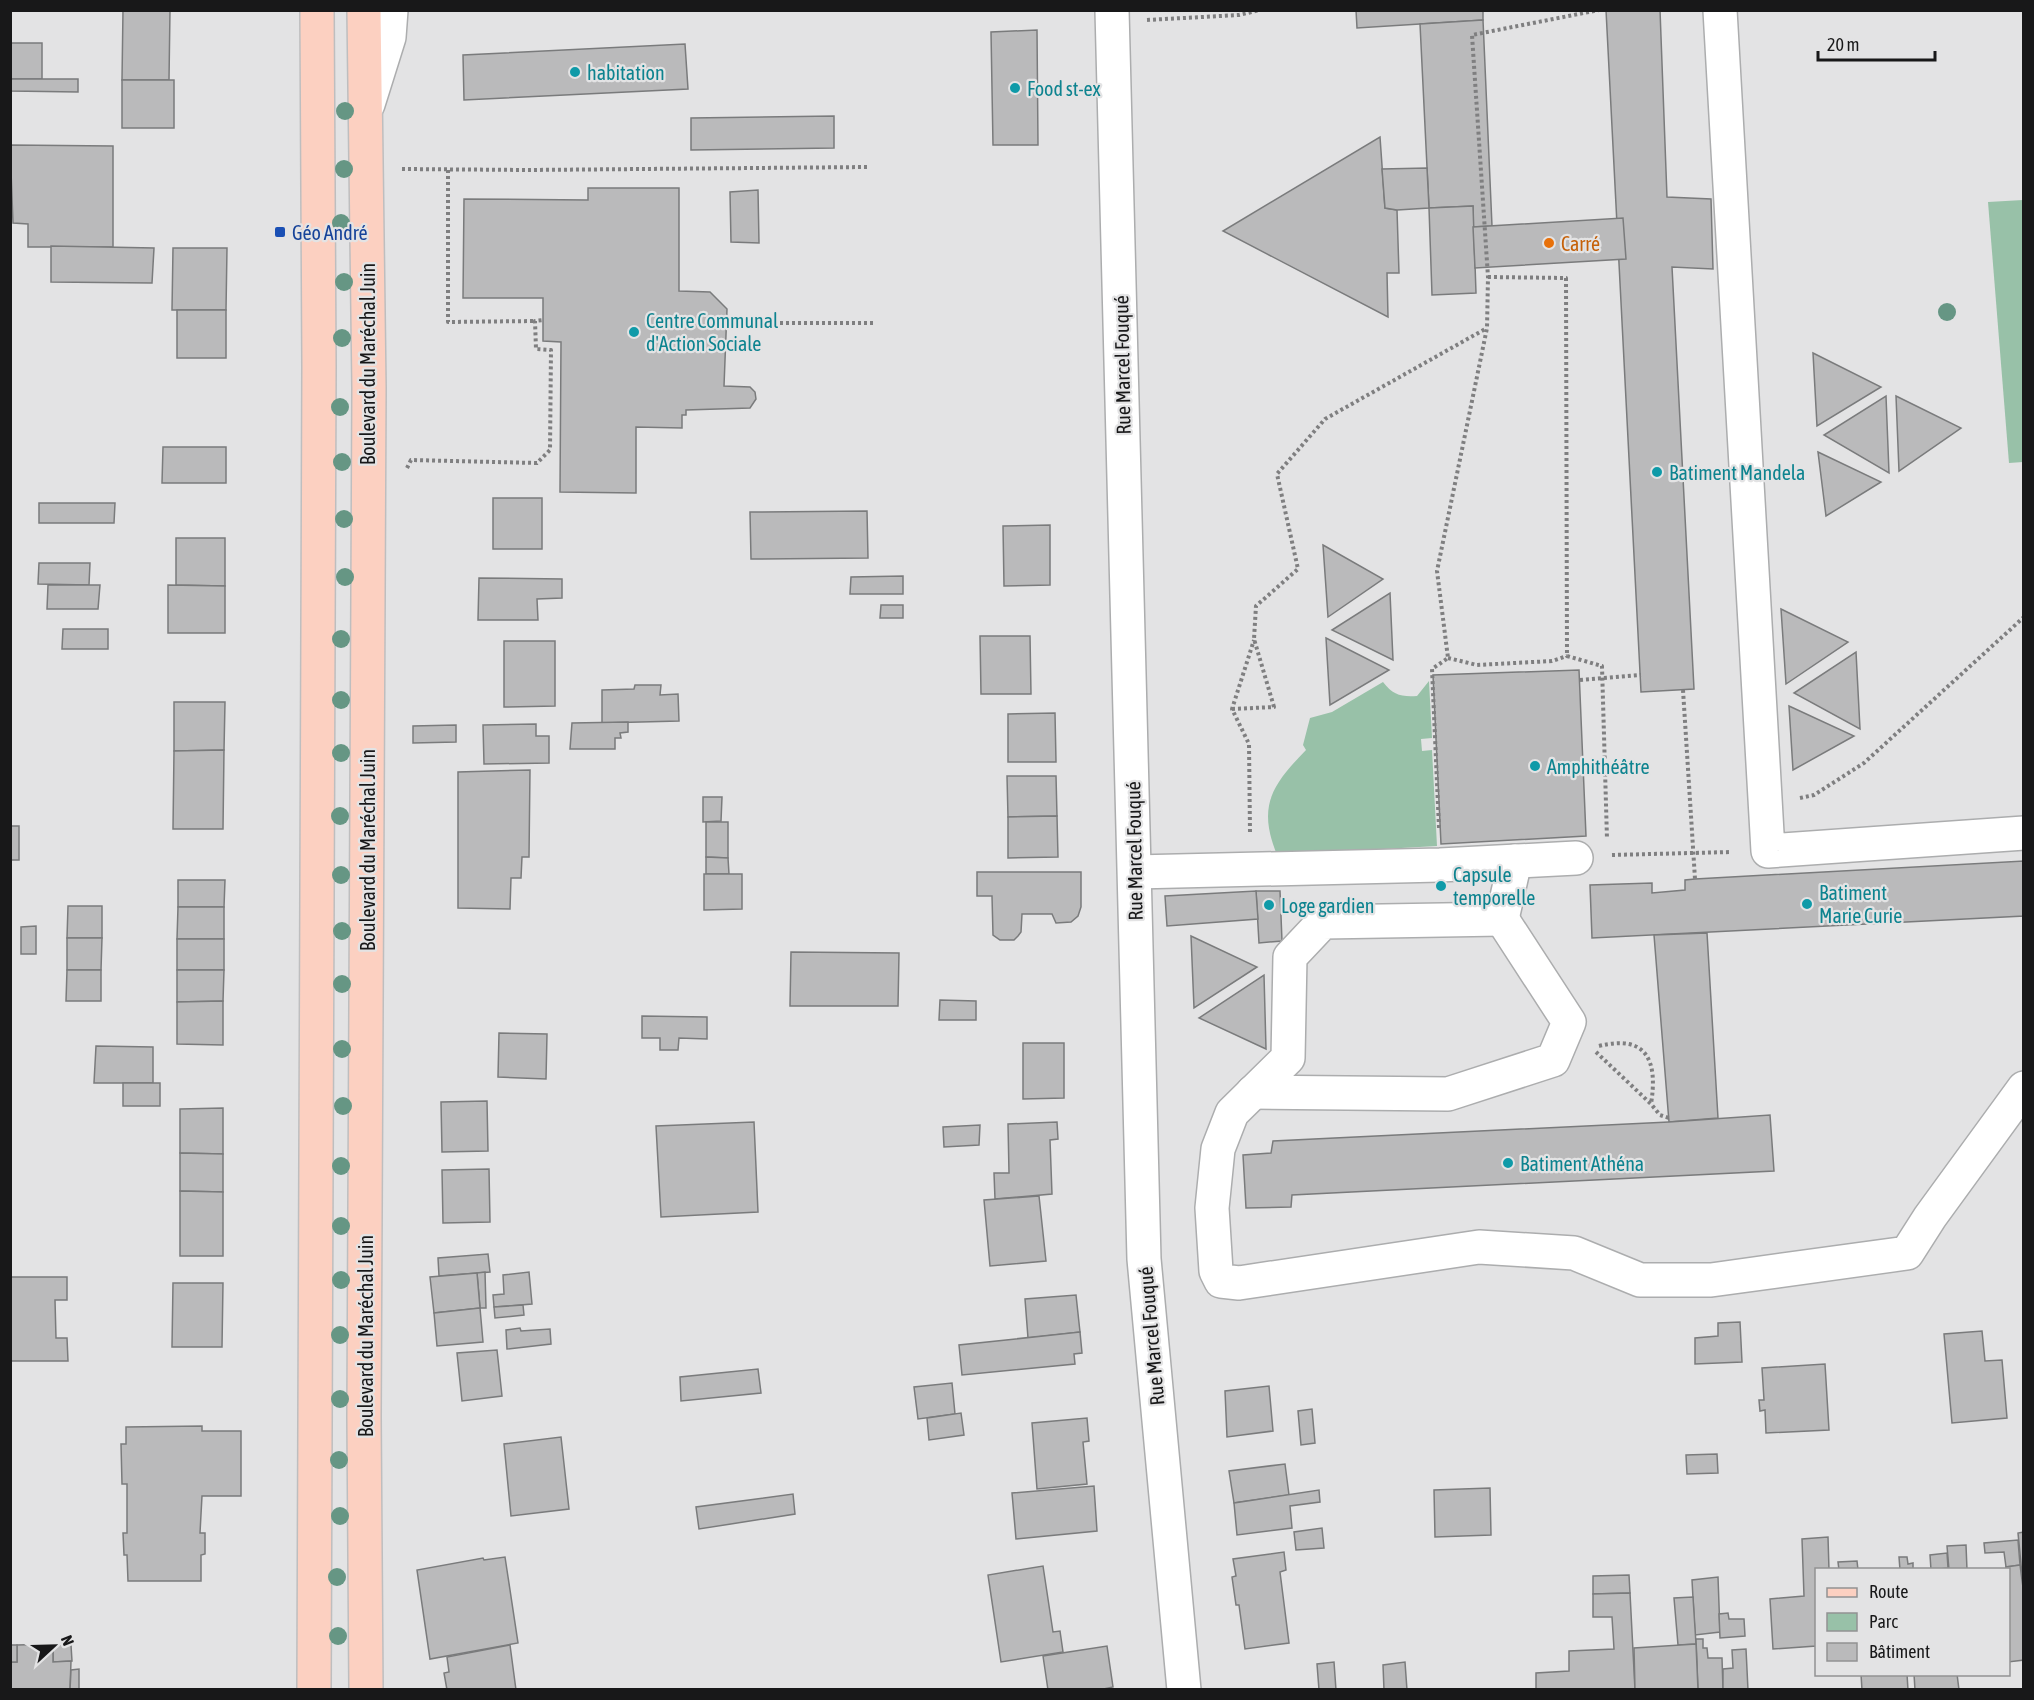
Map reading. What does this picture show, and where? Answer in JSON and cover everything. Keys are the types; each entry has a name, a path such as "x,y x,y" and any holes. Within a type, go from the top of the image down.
{"main road":[{"path":"314,1689 319,378 317,10"},
{"name":"Boulevard du Maréchal Juin","path":"364,10 369,388 364,1394 366,1689"}],"street":[{"path":"366,109 389,37 391,10"},
{"path":"1720,10 1768,851 2024,833"},
{"name":"Rue Marcel Fouqué","path":"1112,22 1144,1259 1184,1689"},
{"path":"1135,872 1440,865 1576,858"},
{"path":"1253,1092 1448,1094 1553,1060 1569,1023 1502,920 1515,861"},
{"path":"1502,920 1323,922 1290,957 1288,1058 1232,1113 1218,1149 1212,1208 1216,1271 1221,1281 1239,1283 1479,1247 1574,1253 1640,1280 1711,1280 1907,1253 2024,1088"}],"path":[{"path":"1112,22 1239,15 1260,10"},
{"path":"1448,658 1437,570 1487,328 1488,277 1472,36 1599,10"},
{"path":"366,169 869,167"},
{"path":"448,170 448,322 543,320"},
{"path":"1488,277 1566,278 1567,656"},
{"path":"411,460 537,463 550,450 551,350 536,349 535,321"},
{"path":"726,323 873,323"},
{"path":"1251,869 1249,744 1232,709 1254,639 1256,606 1298,569 1277,474 1325,419 1487,328"},
{"path":"1765,804 1814,795 1864,763 2024,617"},
{"path":"1232,709 1275,707 1254,639"},
{"path":"1440,865 1432,669 1448,658 1477,665 1552,662 1567,656 1602,666 1607,843"},
{"path":"1580,680 1641,675"},
{"path":"1683,690 1695,879"},
{"path":"1625,854 1768,851"},
{"path":"1651,1104 1654,1085 1648,1057 1636,1045 1616,1042 1593,1048 1660,1115 1669,1118"}],"green space":[{"path":"2023,200 2023,462 2009,463 1988,202"},
{"path":"1429,681 1432,738 1421,739 1422,751 1432,750 1437,846 1277,855 1268,823 1268,809 1271,797 1284,774 1306,750 1303,745 1310,718 1332,712 1383,682 1394,692 1417,696"}],"building":[{"path":"123,10 170,10 169,80 122,80"},
{"path":"1356,10 1483,10 1483,20 1357,28"},
{"name":"Batiment Mandela","path":"1606,10 1660,10 1667,197 1711,199 1713,269 1672,267 1694,689 1641,692"},
{"path":"1483,20 1492,226 1473,227 1473,206 1429,208 1420,24"},
{"name":"Food st-ex","path":"1037,30 1038,145 993,145 991,32"},
{"path":"10,43 42,43 42,79 10,79"},
{"name":"habitation","path":"685,44 688,89 464,100 463,55"},
{"path":"10,79 78,79 78,92 10,91"},
{"path":"122,80 174,80 174,128 122,128"},
{"path":"834,116 834,148 691,150 691,118"},
{"path":"1380,137 1385,208 1397,210 1399,273 1387,273 1388,317 1223,231"},
{"path":"10,145 113,146 113,247 28,247 28,224 13,223"},
{"path":"1427,168 1429,208 1397,210 1385,208 1382,169"},
{"name":"Centre Communal d'Action Sociale","path":"588,188 679,188 679,291 710,292 727,309 724,386 750,387 755,392 756,399 750,408 686,410 686,415 682,415 682,428 636,427 636,493 560,492 561,342 543,341 543,298 463,298 464,199 588,200"},
{"path":"758,190 759,243 731,242 730,192"},
{"path":"1473,206 1476,293 1432,295 1429,208"},
{"name":"Carré","path":"1623,218 1626,259 1475,268 1473,227"},
{"path":"51,246 154,248 152,283 51,282"},
{"path":"173,248 227,248 226,310 172,310"},
{"path":"177,310 226,310 226,358 177,358"},
{"path":"1813,353 1881,387 1817,426"},
{"path":"1886,396 1889,473 1824,435"},
{"path":"1896,396 1961,428 1899,471"},
{"path":"163,447 226,447 226,483 162,483"},
{"path":"1818,452 1881,482 1826,516"},
{"path":"493,498 542,498 542,549 493,549"},
{"path":"39,503 115,503 114,523 39,523"},
{"path":"867,511 868,558 751,559 750,512"},
{"path":"1050,525 1050,585 1004,586 1003,526"},
{"path":"176,538 225,538 225,586 176,585"},
{"path":"1323,545 1383,579 1328,617"},
{"path":"39,563 90,563 89,585 38,584"},
{"path":"903,576 903,594 850,594 851,577"},
{"path":"479,578 562,579 562,598 537,599 538,620 478,620"},
{"path":"48,585 100,585 98,609 47,609"},
{"path":"168,585 225,586 225,633 168,633"},
{"path":"1390,593 1393,660 1332,630"},
{"path":"881,605 903,605 903,618 880,618"},
{"path":"1781,609 1848,642 1786,684"},
{"path":"63,629 108,629 108,649 62,649"},
{"path":"980,636 1030,636 1031,694 981,694"},
{"path":"1326,638 1389,670 1330,705"},
{"path":"504,641 555,641 555,706 504,707"},
{"path":"1856,652 1860,729 1794,693"},
{"path":"1579,670 1586,836 1441,844 1433,675"},
{"path":"635,685 661,685 660,695 678,694 679,721 602,723 602,690 634,689"},
{"path":"174,702 225,702 224,750 174,751"},
{"path":"1789,706 1854,736 1793,770"},
{"path":"1055,713 1056,762 1008,762 1008,714"},
{"path":"628,722 628,732 620,733 621,738 615,738 615,749 570,749 572,723"},
{"path":"536,724 536,736 549,736 549,763 484,764 483,725"},
{"path":"456,725 456,742 413,743 413,726"},
{"path":"224,750 223,829 173,829 174,751"},
{"path":"530,770 529,857 522,857 521,878 511,878 510,909 458,908 458,772"},
{"path":"1007,776 1056,776 1057,816 1008,817"},
{"path":"703,797 722,797 721,821 703,822"},
{"path":"1057,816 1058,857 1008,858 1008,817"},
{"path":"706,822 728,822 728,858 706,857"},
{"path":"10,826 19,826 19,860 10,860"},
{"path":"706,857 728,858 729,874 706,874"},
{"name":"Batiment Marie Curie","path":"2024,861 2024,916 1592,938 1590,885 1652,883 1652,893 1685,890 1685,880 1695,879"},
{"path":"977,872 1081,872 1081,907 1078,916 1071,922 1056,923 1052,914 1022,914 1021,932 1018,936 1014,940 1000,940 993,935 992,896 977,896"},
{"path":"704,874 742,874 742,909 704,910"},
{"path":"178,880 225,880 224,907 178,907"},
{"name":"Loge gardien","path":"1256,891 1280,891 1282,941 1259,943"},
{"path":"1256,891 1258,919 1167,926 1165,896"},
{"path":"68,906 102,906 102,938 67,938"},
{"path":"178,907 224,907 224,939 177,939"},
{"path":"36,926 36,954 21,954 21,927"},
{"path":"1707,933 1718,1118 1669,1122 1654,935"},
{"path":"1191,936 1257,967 1194,1008"},
{"path":"67,938 102,938 101,970 67,970"},
{"path":"177,939 224,939 224,970 177,970"},
{"path":"791,952 899,953 898,1006 790,1006"},
{"path":"67,970 101,970 101,1001 66,1001"},
{"path":"177,970 224,970 223,1001 177,1002"},
{"path":"1264,975 1266,1049 1199,1018"},
{"path":"940,1000 976,1001 976,1020 939,1020"},
{"path":"223,1001 223,1045 177,1044 177,1002"},
{"path":"642,1016 707,1017 707,1039 679,1038 678,1050 660,1050 660,1038 642,1038"},
{"path":"499,1033 547,1034 546,1079 498,1077"},
{"path":"1023,1043 1064,1043 1064,1098 1023,1099"},
{"path":"96,1046 153,1047 153,1083 94,1083"},
{"path":"123,1083 160,1083 160,1106 123,1106"},
{"path":"487,1101 488,1151 442,1152 441,1102"},
{"path":"223,1108 223,1154 180,1153 180,1109"},
{"name":"Batiment Athéna","path":"1770,1115 1774,1171 1292,1195 1291,1207 1246,1208 1243,1155 1271,1153 1273,1141"},
{"path":"754,1122 758,1212 661,1217 656,1126"},
{"path":"1057,1122 1058,1139 1050,1140 1052,1194 995,1199 994,1173 1009,1173 1008,1124"},
{"path":"980,1125 979,1145 944,1147 943,1127"},
{"path":"180,1153 223,1154 223,1192 180,1191"},
{"path":"489,1169 490,1222 443,1223 442,1170"},
{"path":"180,1191 223,1192 223,1256 180,1256"},
{"path":"1039,1196 1046,1261 990,1266 984,1200"},
{"path":"488,1254 490,1272 439,1276 438,1258"},
{"path":"485,1272 486,1308 480,1308 477,1273"},
{"path":"529,1272 532,1304 494,1307 493,1295 504,1294 503,1275"},
{"path":"477,1273 480,1308 434,1313 430,1277"},
{"path":"10,1277 67,1277 67,1300 55,1300 56,1338 67,1338 68,1361 10,1361"},
{"path":"173,1283 223,1283 222,1347 172,1347"},
{"path":"1076,1295 1080,1332 1028,1338 1025,1299"},
{"path":"523,1305 524,1315 495,1318 494,1307"},
{"path":"480,1308 483,1342 437,1346 434,1313"},
{"path":"1740,1322 1742,1362 1695,1364 1695,1338 1718,1336 1718,1323"},
{"path":"520,1328 521,1331 550,1329 551,1344 507,1349 506,1330"},
{"path":"1982,1331 1985,1361 2002,1360 2007,1418 1952,1423 1944,1334"},
{"path":"1080,1332 1082,1353 1074,1354 1075,1364 962,1375 959,1345"},
{"path":"497,1350 502,1396 462,1401 457,1353"},
{"path":"1825,1364 1829,1430 1766,1433 1765,1410 1760,1411 1759,1400 1764,1400 1762,1368"},
{"path":"758,1369 761,1393 681,1401 680,1377"},
{"path":"952,1383 955,1414 918,1419 914,1387"},
{"path":"1269,1386 1273,1431 1227,1437 1225,1391"},
{"path":"1312,1409 1315,1443 1301,1445 1298,1411"},
{"path":"961,1413 964,1435 929,1440 927,1418"},
{"path":"1087,1418 1089,1441 1083,1442 1087,1484 1037,1489 1032,1423"},
{"path":"202,1426 202,1431 241,1431 241,1496 202,1496 200,1533 205,1533 205,1554 201,1555 201,1581 128,1581 123,1533 127,1533 127,1484 122,1484 121,1444 126,1444 126,1427"},
{"path":"561,1437 569,1509 511,1516 504,1444"},
{"path":"1717,1454 1718,1473 1687,1474 1686,1455"},
{"path":"1285,1464 1289,1495 1234,1503 1229,1471"},
{"path":"1094,1486 1097,1531 1016,1539 1012,1493"},
{"path":"1490,1488 1491,1535 1435,1537 1434,1490"},
{"path":"1319,1490 1320,1502 1290,1506 1292,1528 1237,1535 1234,1503"},
{"path":"793,1494 795,1514 699,1529 696,1507"},
{"path":"1322,1528 1324,1548 1296,1550 1294,1532"},
{"path":"2024,1532 2024,1595 2018,1533"},
{"path":"1828,1537 1829,1568 1815,1568 1815,1646 1773,1649 1770,1599 1804,1596 1802,1539"},
{"path":"2018,1540 2020,1565 2006,1567 2004,1552 1985,1553 1984,1543"},
{"path":"1966,1545 1967,1568 1949,1568 1947,1546"},
{"path":"1284,1552 1286,1570 1280,1572 1289,1643 1245,1649 1239,1605 1236,1605 1232,1577 1236,1576 1233,1559"},
{"path":"1947,1553 1948,1568 1931,1568 1930,1555"},
{"path":"505,1557 518,1643 430,1659 417,1570 483,1558 484,1560"},
{"path":"1899,1557 1907,1557 1908,1564 1913,1563 1913,1568 1900,1568"},
{"path":"1857,1561 1858,1568 1839,1568 1838,1562"},
{"path":"2020,1565 2024,1595 2024,1660 2010,1662 2010,1568 2006,1567"},
{"path":"1043,1566 1053,1632 1060,1631 1063,1652 1001,1662 988,1575"},
{"path":"1629,1575 1630,1593 1593,1594 1593,1576"},
{"path":"1718,1577 1720,1632 1695,1635 1692,1580"},
{"path":"1630,1593 1635,1690 1536,1690 1536,1673 1569,1671 1569,1651 1614,1649 1612,1617 1593,1617 1593,1594"},
{"path":"1693,1597 1696,1644 1678,1645 1674,1598"},
{"path":"1728,1613 1729,1619 1744,1619 1745,1636 1720,1638 1719,1614"},
{"path":"1696,1639 1703,1639 1703,1648 1707,1648 1708,1658 1722,1658 1723,1690 1698,1690"},
{"path":"53,1644 71,1645 72,1661 53,1662"},
{"path":"53,1644 53,1662 71,1661 70,1690 10,1690 10,1662 17,1662 17,1645"},
{"path":"1696,1644 1698,1690 1635,1690 1634,1648"},
{"path":"10,1645 17,1645 17,1662 10,1662"},
{"path":"510,1645 516,1690 447,1690 444,1673 449,1672 447,1657"},
{"path":"1107,1646 1113,1687 1099,1690 1048,1690 1043,1656"},
{"path":"1746,1649 1748,1690 1723,1690 1723,1669 1733,1668 1732,1650"},
{"path":"1334,1662 1336,1690 1319,1690 1317,1664"},
{"path":"1405,1662 1407,1690 1384,1690 1383,1665"},
{"path":"79,1669 79,1690 70,1690 71,1670"},
{"path":"1861,1676 1907,1676 1908,1690 1862,1690"},
{"path":"1914,1676 1957,1676 1959,1690 1915,1690"}],"place":[{"name":"habitation","path":"575,72"},
{"name":"Food st-ex","path":"1015,88"},
{"name":"Géo André","path":"280,232"},
{"name":"Carré","path":"1549,243"},
{"name":"Centre Communal d'Action Sociale","path":"634,332"},
{"name":"Batiment Mandela","path":"1657,472"},
{"name":"Amphithéâtre","path":"1535,766"},
{"name":"Capsule temporelle","path":"1441,886"},
{"name":"Batiment Marie Curie","path":"1807,904"},
{"name":"Loge gardien","path":"1269,905"},
{"name":"Batiment Athéna","path":"1508,1163"}]}
